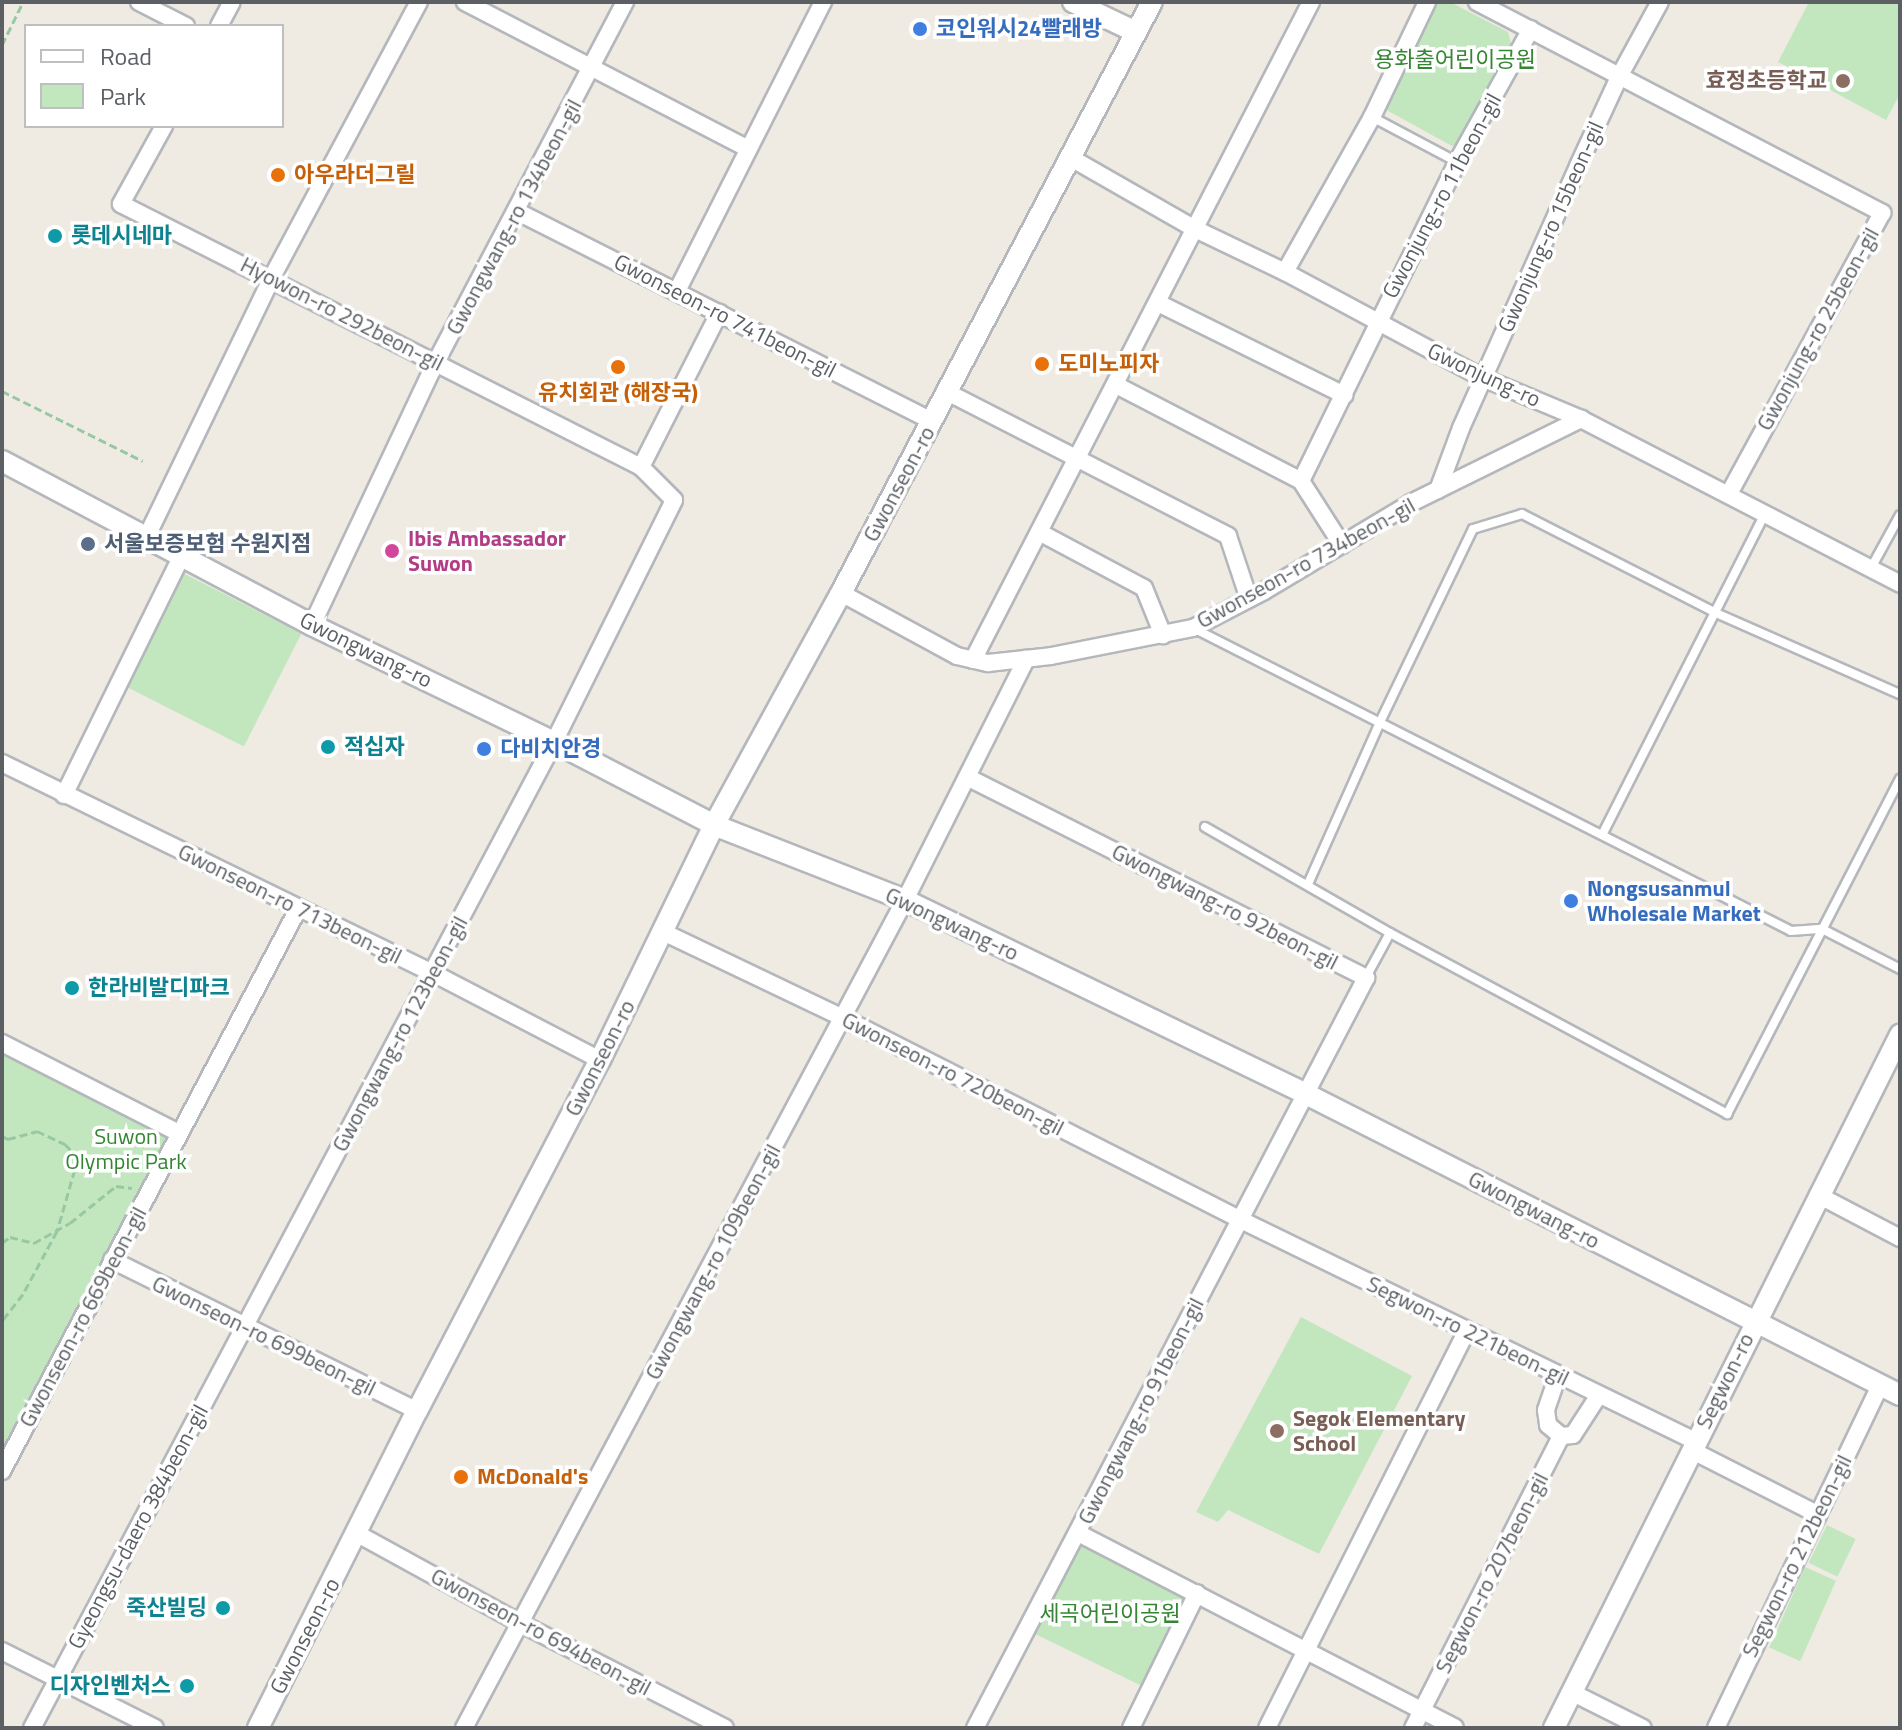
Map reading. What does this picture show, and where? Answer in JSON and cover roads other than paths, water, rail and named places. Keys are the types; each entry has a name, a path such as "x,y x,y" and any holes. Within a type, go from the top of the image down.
{"street":[{"path":"139,2 182,24"},
{"path":"220,24 232,2"},
{"path":"147,536 271,279 419,2"},
{"path":"465,2 748,149"},
{"name":"Gwongwang-ro 134beon-gil","path":"312,625 436,362 518,212 625,2"},
{"path":"677,291 823,2"},
{"path":"1073,2 1136,32"},
{"name":"Gwonseon-ro","path":"258,1728 358,1534 417,1411 600,1060 714,825 841,593 1152,2"},
{"path":"973,660 1311,2"},
{"path":"1285,272 1372,117 1427,2"},
{"path":"1477,2 1620,75"},
{"name":"Gwonjung-ro 15beon-gil","path":"1438,490 1483,378 1620,75 1660,2"},
{"name":"Gwonjung-ro 11beon-gil","path":"1301,481 1344,395 1376,321 1457,162 1531,29"},
{"name":"Gwonjung-ro 25beon-gil","path":"1620,75 1882,213 1728,495"},
{"name":"Hyowon-ro 292beon-gil","path":"163,128 121,204 641,467 674,500 554,742"},
{"name":"Gwonjung-ro","path":"1071,158 1193,228 1285,272 1483,378 1581,419 1900,584"},
{"name":"Gwonseon-ro 741beon-gil","path":"518,212 932,421"},
{"path":"1158,303 1344,395"},
{"path":"641,467 719,313"},
{"path":"1116,385 1301,481 1342,545"},
{"path":"947,392 1228,536 1249,599"},
{"name":"Gwonseon-ro 734beon-gil","path":"841,593 957,656 988,663 1026,659 1193,628 1438,490 1581,419"},
{"name":"Gwongwang-ro","path":"2,461 312,625 554,742 714,825 905,900 1306,1094 1900,1395"},
{"path":"1039,532 1144,588 1163,635"},
{"path":"64,795 182,555"},
{"name":"Gwongwang-ro 109beon-gil","path":"464,1728 843,1018 1026,659"},
{"name":"Gwongwang-ro 123beon-gil","path":"244,1325 554,742"},
{"name":"Gwonseon-ro 713beon-gil","path":"2,763 433,973 600,1060"},
{"name":"Gwongwang-ro 92beon-gil","path":"967,777 1366,978 1306,1094"},
{"name":"Gwonseon-ro 669beon-gil","path":"2,1471 298,909"},
{"name":"Gwonseon-ro 720beon-gil","path":"663,932 843,1018 1241,1220"},
{"name":"Segwon-ro","path":"1554,1728 1754,1322 1900,1035"},
{"path":"2,1043 179,1133"},
{"name":"Gwongwang-ro 91beon-gil","path":"975,1728 1306,1094"},
{"path":"1818,1195 1900,1238"},
{"name":"Segwon-ro 221beon-gil","path":"1241,1220 1599,1395 1817,1514"},
{"name":"Gwonseon-ro 699beon-gil","path":"112,1260 417,1411"},
{"name":"Gyeongsu-daero 384beon-gil","path":"32,1728 244,1325"},
{"path":"1267,1728 1467,1331"},
{"path":"1558,1375 1546,1410 1548,1425 1561,1436"},
{"name":"Segwon-ro 212beon-gil","path":"1716,1728 1880,1385"},
{"name":"Segwon-ro 207beon-gil","path":"1413,1728 1561,1436 1573,1435 1599,1395"},
{"path":"1078,1533 1306,1648 1455,1728"},
{"name":"Gwonseon-ro 694beon-gil","path":"358,1534 520,1623 725,1728"},
{"path":"1131,1728 1197,1593"},
{"path":"2,1651 155,1728"},
{"path":"1571,1692 1643,1728"}],"lane":[{"path":"1372,117 1457,162"},
{"path":"1308,884 1380,722 1473,529 1522,514 1716,613 1900,694"},
{"path":"1603,833 1765,514"},
{"path":"1871,569 1900,515"},
{"path":"1193,628 1603,833 1791,931 1822,929 1900,969"},
{"path":"1205,827 1390,933 1727,1114 1900,779"},
{"path":"1366,978 1390,933"}],"place":[{"name":"코인워시24빨래방","path":"920,29"},
{"name":"효정초등학교","path":"1843,81"},
{"name":"아우라더그릴","path":"278,175"},
{"name":"롯데시네마","path":"55,236"},
{"name":"도미노피자","path":"1042,364"},
{"name":"유치회관 (해장국)","path":"618,367"},
{"name":"서울보증보험 수원지점","path":"88,544"},
{"name":"Ibis Ambassador Suwon","path":"392,551"},
{"name":"적십자","path":"328,747"},
{"name":"다비치안경","path":"484,749"},
{"name":"Nongsusanmul Wholesale Market","path":"1571,901"},
{"name":"한라비발디파크","path":"72,988"},
{"name":"Segok Elementary School","path":"1277,1431"},
{"name":"McDonald's","path":"461,1477"},
{"name":"죽산빌딩","path":"223,1608"},
{"name":"디자인벤처스","path":"187,1686"}],"park label":[{"name":"용화출어린이공원","path":"1455,60"},
{"name":"Suwon Olympic Park","path":"126,1148"},
{"name":"세곡어린이공원","path":"1110,1614"}]}
